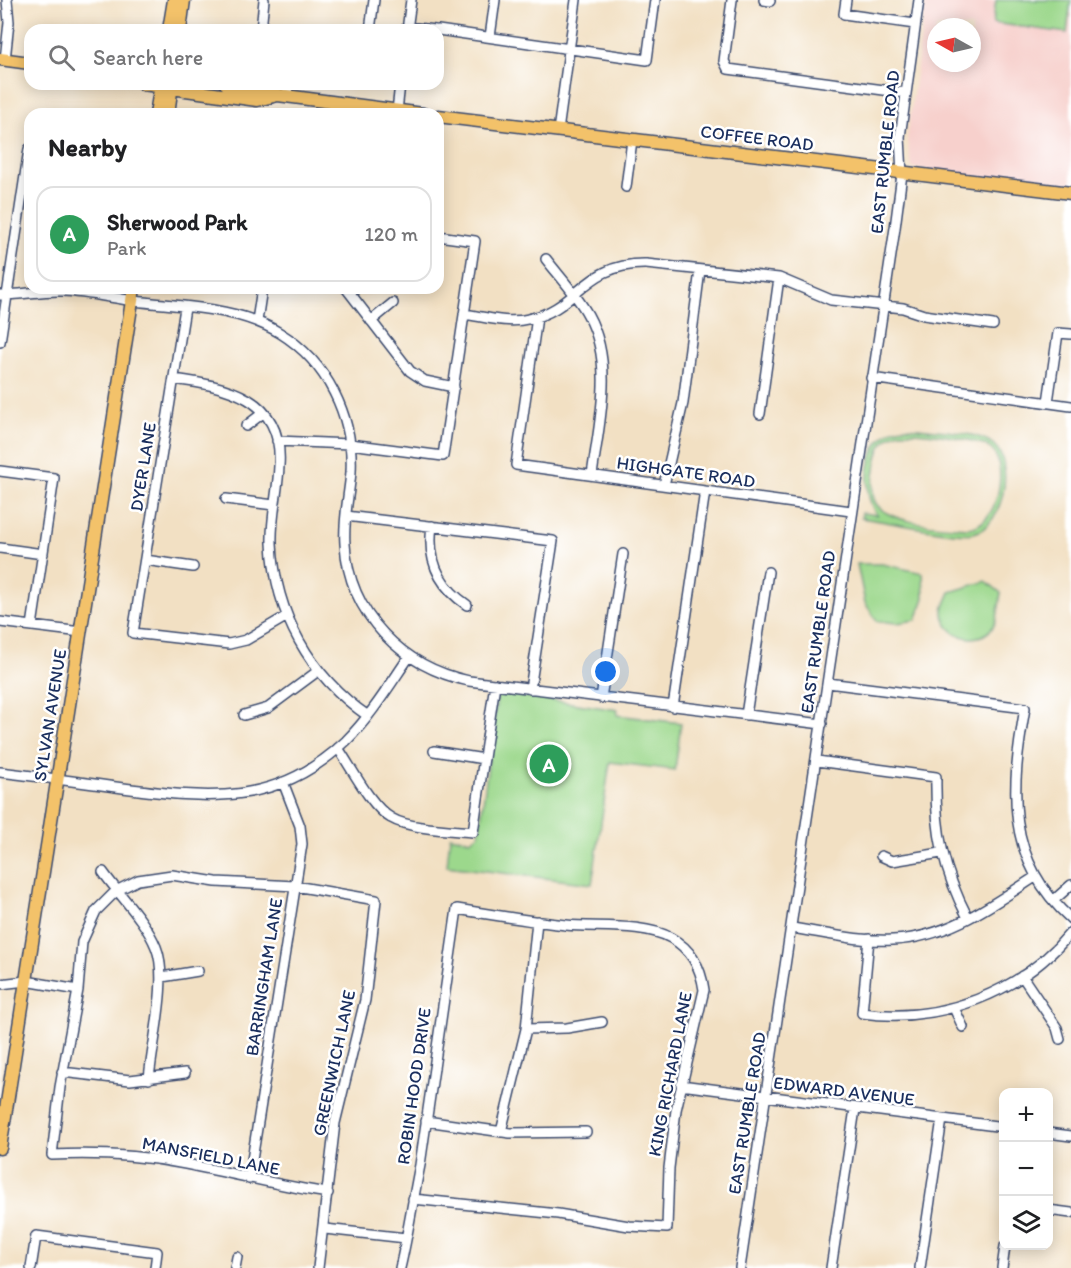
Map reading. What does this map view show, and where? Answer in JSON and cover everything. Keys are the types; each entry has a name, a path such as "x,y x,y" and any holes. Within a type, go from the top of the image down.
{"main road":[{"path":"170,24 174,0"},
{"path":"181,24 184,0"},
{"path":"2,60 24,62"},
{"path":"158,108 165,90"},
{"path":"167,90 168,108"},
{"path":"193,90 257,100 284,92"},
{"path":"268,90 379,108"},
{"name":"COFFEE ROAD","path":"444,117 1071,193"},
{"name":"SYLVAN AVENUE","path":"0,1148 133,294"}],"street":[{"path":"2,60 9,22 8,0"},
{"path":"262,24 264,0"},
{"path":"371,24 374,0"},
{"path":"408,24 411,0"},
{"path":"490,38 495,0"},
{"path":"558,131 576,0"},
{"path":"444,31 647,60 655,0"},
{"path":"732,0 723,61 725,67 732,71 906,93"},
{"path":"764,0 770,1"},
{"path":"846,0 844,14 915,24"},
{"name":"EAST RUMBLE ROAD","path":"740,1268 817,761 851,511 902,174 900,137 919,0"},
{"path":"397,108 399,90"},
{"path":"626,187 632,140"},
{"path":"0,342 4,295 24,183"},
{"path":"277,441 350,444 443,456 475,241 444,237"},
{"path":"546,259 574,294 592,323 603,364 603,389 592,474"},
{"path":"464,314 515,321 537,317 555,309 601,273 625,265 646,264 779,278 831,300 903,308 924,315 993,325"},
{"path":"664,485 683,403 700,270"},
{"path":"760,414 779,278"},
{"path":"4,295 24,294"},
{"path":"133,294 185,308 228,313 256,321 287,338 319,369 339,404 350,444 351,472 346,516 347,561 361,602 382,633 409,657 454,678 822,724"},
{"path":"256,321 261,294"},
{"path":"351,294 417,377 431,383 454,387"},
{"path":"371,321 393,303"},
{"name":"DYER LANE","path":"185,308 133,633 229,644 246,640 287,616"},
{"name":"HIGHGATE ROAD","path":"537,317 516,465 851,511"},
{"path":"1048,402 1058,333 1071,334"},
{"path":"174,378 230,388 246,397 263,413 277,441 279,465 274,506 273,560 287,616 300,644 318,671 343,697 368,716"},
{"path":"871,378 1071,406"},
{"path":"246,426 263,413"},
{"path":"0,471 54,478 32,626"},
{"path":"673,707 705,491"},
{"path":"226,499 274,506"},
{"path":"346,516 553,542 530,688"},
{"path":"432,526 430,550 435,568 449,591 467,605"},
{"path":"0,548 43,554"},
{"path":"601,698 623,554"},
{"path":"145,560 193,567"},
{"path":"746,715 768,572"},
{"path":"0,622 81,632"},
{"path":"0,772 201,797 244,794 282,782 309,768 338,748 368,716 409,657"},
{"path":"244,715 260,711 278,702 318,671"},
{"path":"828,682 1025,708 1018,748 1015,806 1021,841 1035,877 1071,919"},
{"path":"338,748 380,809 390,818 404,823 474,832 495,684"},
{"path":"434,751 484,759"},
{"path":"817,761 936,777 936,814 941,852 968,918"},
{"name":"BARRINGHAM LANE","path":"249,1179 302,835 282,782"},
{"path":"881,856 892,861 941,852"},
{"path":"103,872 155,945 162,977 149,1079"},
{"path":"185,1073 149,1079 113,1079 62,1072 78,990 85,931 96,911 116,891 138,880 162,874 255,886 294,886"},
{"path":"792,928 869,939 892,940 920,937 937,933 968,918 1035,877"},
{"path":"1054,900 1071,885"},
{"name":"GREENWICH LANE","path":"294,886 376,900 365,1000 342,1091 318,1268"},
{"name":"ROBIN HOOD DRIVE","path":"400,1268 426,1121 456,909 537,921"},
{"path":"501,1132 526,1029 537,921"},
{"name":"KING RICHARD LANE","path":"413,1199 558,1214 629,1226 667,1228 671,1149 681,1085 704,990 700,971 692,957 670,938 643,930 537,921"},
{"path":"869,939 862,1014 912,1015 954,1008 995,992 1022,976 1053,951 1071,932"},
{"path":"162,977 198,970"},
{"path":"1022,976 1057,1029 1060,1040"},
{"path":"0,984 26,981 78,990"},
{"path":"954,1008 963,1027"},
{"path":"526,1029 567,1028 602,1022"},
{"name":"MANSFIELD LANE","path":"62,1072 52,1155 104,1155 158,1159 328,1193"},
{"name":"EDWARD AVENUE","path":"681,1085 766,1098 999,1126"},
{"path":"831,1268 855,1109"},
{"path":"920,1268 942,1119"},
{"path":"426,1121 501,1132 538,1134 585,1132"},
{"path":"1053,1134 1071,1136"},
{"path":"1053,1211 1071,1213"},
{"path":"325,1229 406,1238"},
{"path":"31,1268 36,1236 158,1252 155,1268"},
{"path":"1002,1268 1004,1250"},
{"path":"235,1268 237,1257"}],"shaded area":[{"path":"926,0 1071,0 1071,189 912,168 907,140"}],"green space":[{"path":"996,0 1071,0 1067,33 993,23"},
{"path":"908,427 952,432 976,436 993,444 1000,453 1005,478 999,507 993,519 984,528 974,533 952,533 861,518 862,513 877,515 871,504 868,490 870,461 884,436 895,429","holes":["900,432 962,439 985,445 991,449 999,468 998,494 987,517 978,525 967,528 929,525 900,519 879,507 872,490 879,452 883,443 890,437"]},
{"path":"857,564 882,564 923,573 924,598 916,620 897,623 877,621 865,603"},
{"path":"986,581 1001,593 996,622 988,632 980,637 963,637 955,633 944,619 943,610 950,592"},
{"path":"502,693 618,710 617,715 681,723 675,770 610,762 592,884 447,866 450,836 470,840 479,834 497,697"}],"place":[{"name":"Sherwood Park","path":"549,764"}]}
